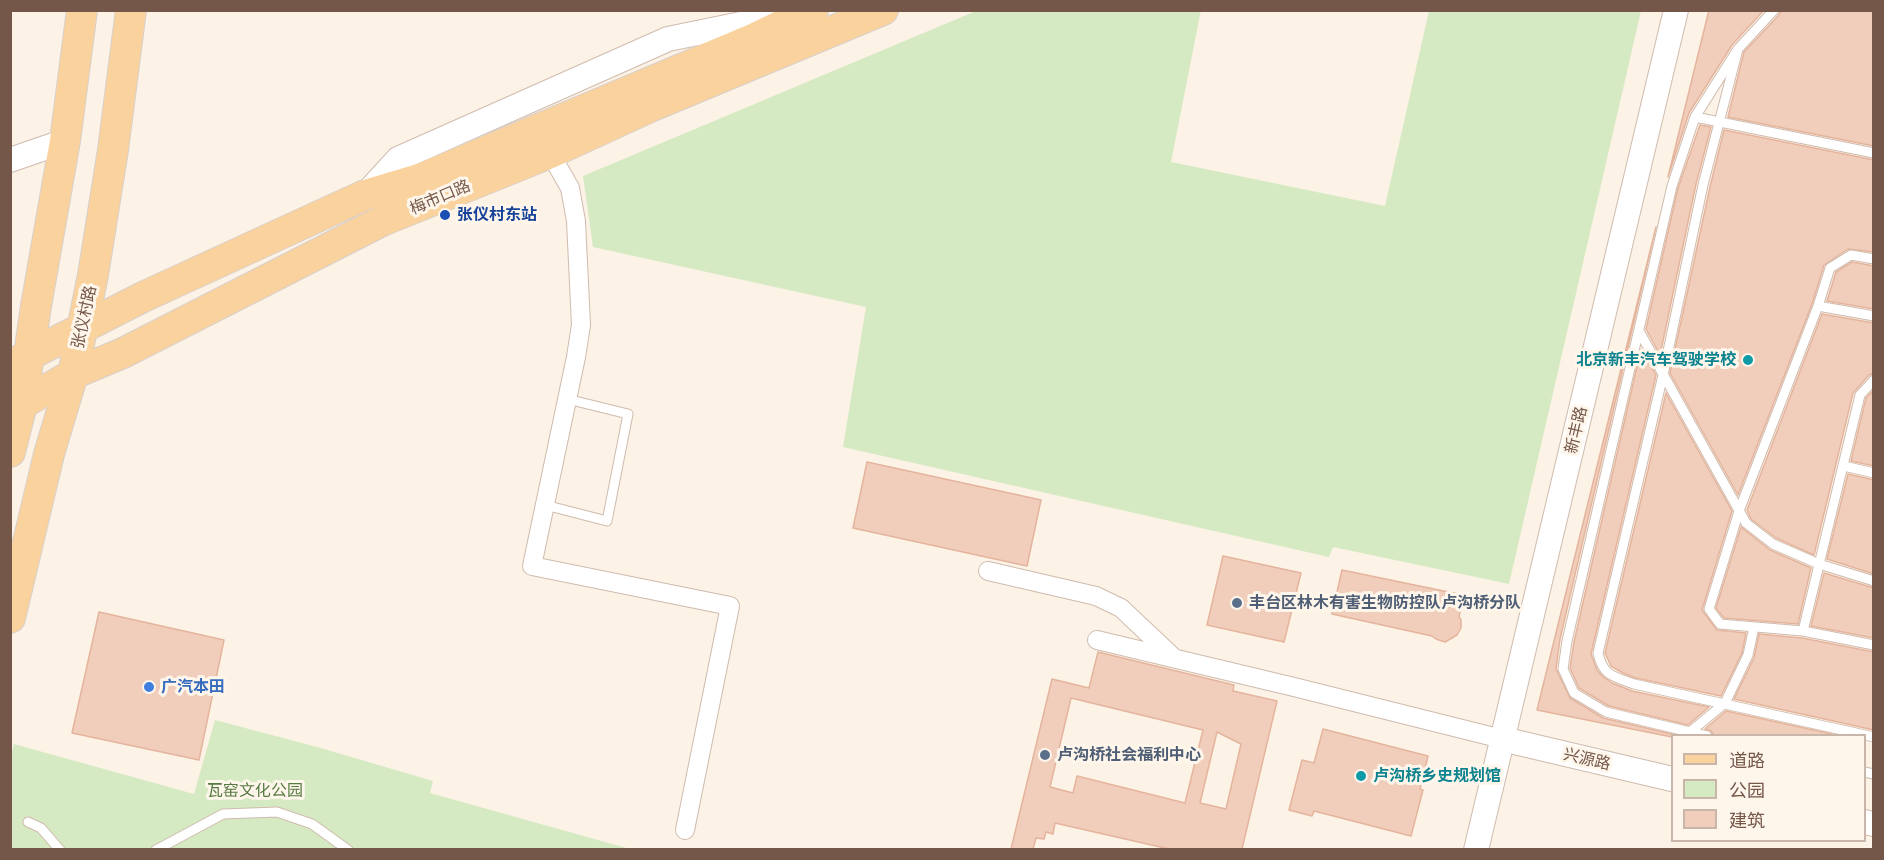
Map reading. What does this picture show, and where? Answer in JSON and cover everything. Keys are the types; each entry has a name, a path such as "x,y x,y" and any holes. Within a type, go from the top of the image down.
{"main road":[{"path":"10,452 20,360 36,306 65,141 82,10"},
{"name":"张仪村路","path":"10,618 49,454 73,374 93,275 131,10"},
{"name":"梅市口路","path":"20,360 143,297 365,195 422,178 755,38 813,10"},
{"name":"梅市口路","path":"16,408 73,374 123,353 382,221 550,153 650,107 883,10"}],"street":[{"path":"365,195 398,159 668,39 808,10"},
{"name":"新丰路","path":"1476,849 1676,10"},
{"path":"10,160 65,141"},
{"path":"550,153 570,188 576,221 581,325 532,566 730,606 685,830"},
{"path":"988,571 1096,596 1121,609 1175,658"},
{"path":"1097,640 1502,739"},
{"name":"兴源路","path":"1502,739 1671,779"}],"lane":[{"path":"1701,734 1606,712 1574,693 1563,669 1567,641 1672,186 1695,117 1738,49 1774,10"},
{"path":"1738,49 1703,185 1664,375 1598,652 1601,666 1610,675 1634,684 1861,734"},
{"path":"1695,117 1874,153"},
{"path":"1874,259 1851,255 1830,268 1818,306 1739,511 1710,609 1720,624 1803,631 1874,645"},
{"path":"1818,306 1874,316"},
{"path":"1639,331 1746,523 1773,544 1819,564 1874,581"},
{"path":"1803,631 1860,395 1874,380"},
{"path":"545,505 607,521 628,414 567,399"},
{"path":"1844,466 1874,473"},
{"path":"1690,732 1725,703 1748,655 1754,627"},
{"path":"156,849 172,845 223,814 278,812 312,824 348,849"},
{"path":"28,822 41,828 60,849"}],"green space":[{"path":"1201,10 1171,162 1385,206 1429,11 1641,11 1509,584 1333,547 1329,557 843,447 866,307 593,247 583,176 976,11"},
{"name":"瓦窑文化公园","path":"215,720 433,781 430,793 630,849 11,850 10,759 14,744 194,794"}],"building":[{"path":"1709,10 1764,10 1732,45 1689,113 1668,177"},
{"path":"1781,10 1874,10 1874,146 1728,117 1744,52 1779,15"},
{"path":"1700,125 1711,127 1696,184 1660,355 1646,329 1678,188"},
{"path":"1724,130 1874,160 1874,252 1848,249 1824,265 1812,304 1738,495 1670,373"},
{"path":"1656,227 1560,639 1556,669 1570,698 1603,718 1672,734 1671,737 1537,710"},
{"path":"1852,262 1874,266 1874,309 1827,301 1836,272"},
{"path":"1822,314 1874,323 1874,373 1869,375 1853,393 1814,555 1776,538 1751,519 1747,510"},
{"path":"1641,349 1656,375 1591,654 1597,670 1612,683 1632,691 1709,707 1688,725 1609,706 1579,688 1570,668"},
{"path":"1874,390 1874,466 1851,461 1866,398"},
{"path":"1666,393 1732,511 1702,610 1717,630 1746,633 1742,653 1721,696 1636,678 1611,666 1605,653"},
{"path":"867,462 1041,500 1027,566 853,528"},
{"path":"1848,474 1874,480 1874,574 1827,559"},
{"path":"1741,527 1770,550 1811,568 1798,624 1724,618 1716,608"},
{"name":"丰台区林木有害生物防控队卢沟桥分队","path":"1223,556 1301,573 1284,642 1207,625"},
{"path":"1342,570 1463,595 1459,617 1461,628 1457,635 1445,642 1432,636 1332,614"},
{"path":"1824,573 1874,588 1874,638 1811,626"},
{"name":"广汽本田","path":"99,612 224,640 199,760 72,733"},
{"path":"1759,634 1802,638 1874,652 1874,730 1734,699 1754,658"},
{"name":"卢沟桥社会福利中心","path":"1098,652 1234,685 1233,691 1277,701 1242,849 1169,849 1055,823 1053,834 1046,832 1044,839 1036,838 1033,849 1011,849 1052,679 1089,688","holes":["1071,698 1203,730 1185,803 1077,776 1073,793 1050,787","1217,732 1241,744 1226,809 1200,803"]},
{"path":"1726,711 1831,734 1713,734 1705,729"},
{"name":"卢沟桥乡史规划馆","path":"1323,729 1428,756 1420,789 1423,790 1411,836 1314,811 1312,816 1289,810 1302,760 1314,763"}],"place":[{"name":"张仪村东站","path":"445,215"},
{"name":"北京新丰汽车驾驶学校","path":"1748,360"},
{"name":"丰台区林木有害生物防控队卢沟桥分队","path":"1237,603"},
{"name":"广汽本田","path":"149,687"},
{"name":"卢沟桥社会福利中心","path":"1045,755"},
{"name":"卢沟桥乡史规划馆","path":"1361,776"}]}
